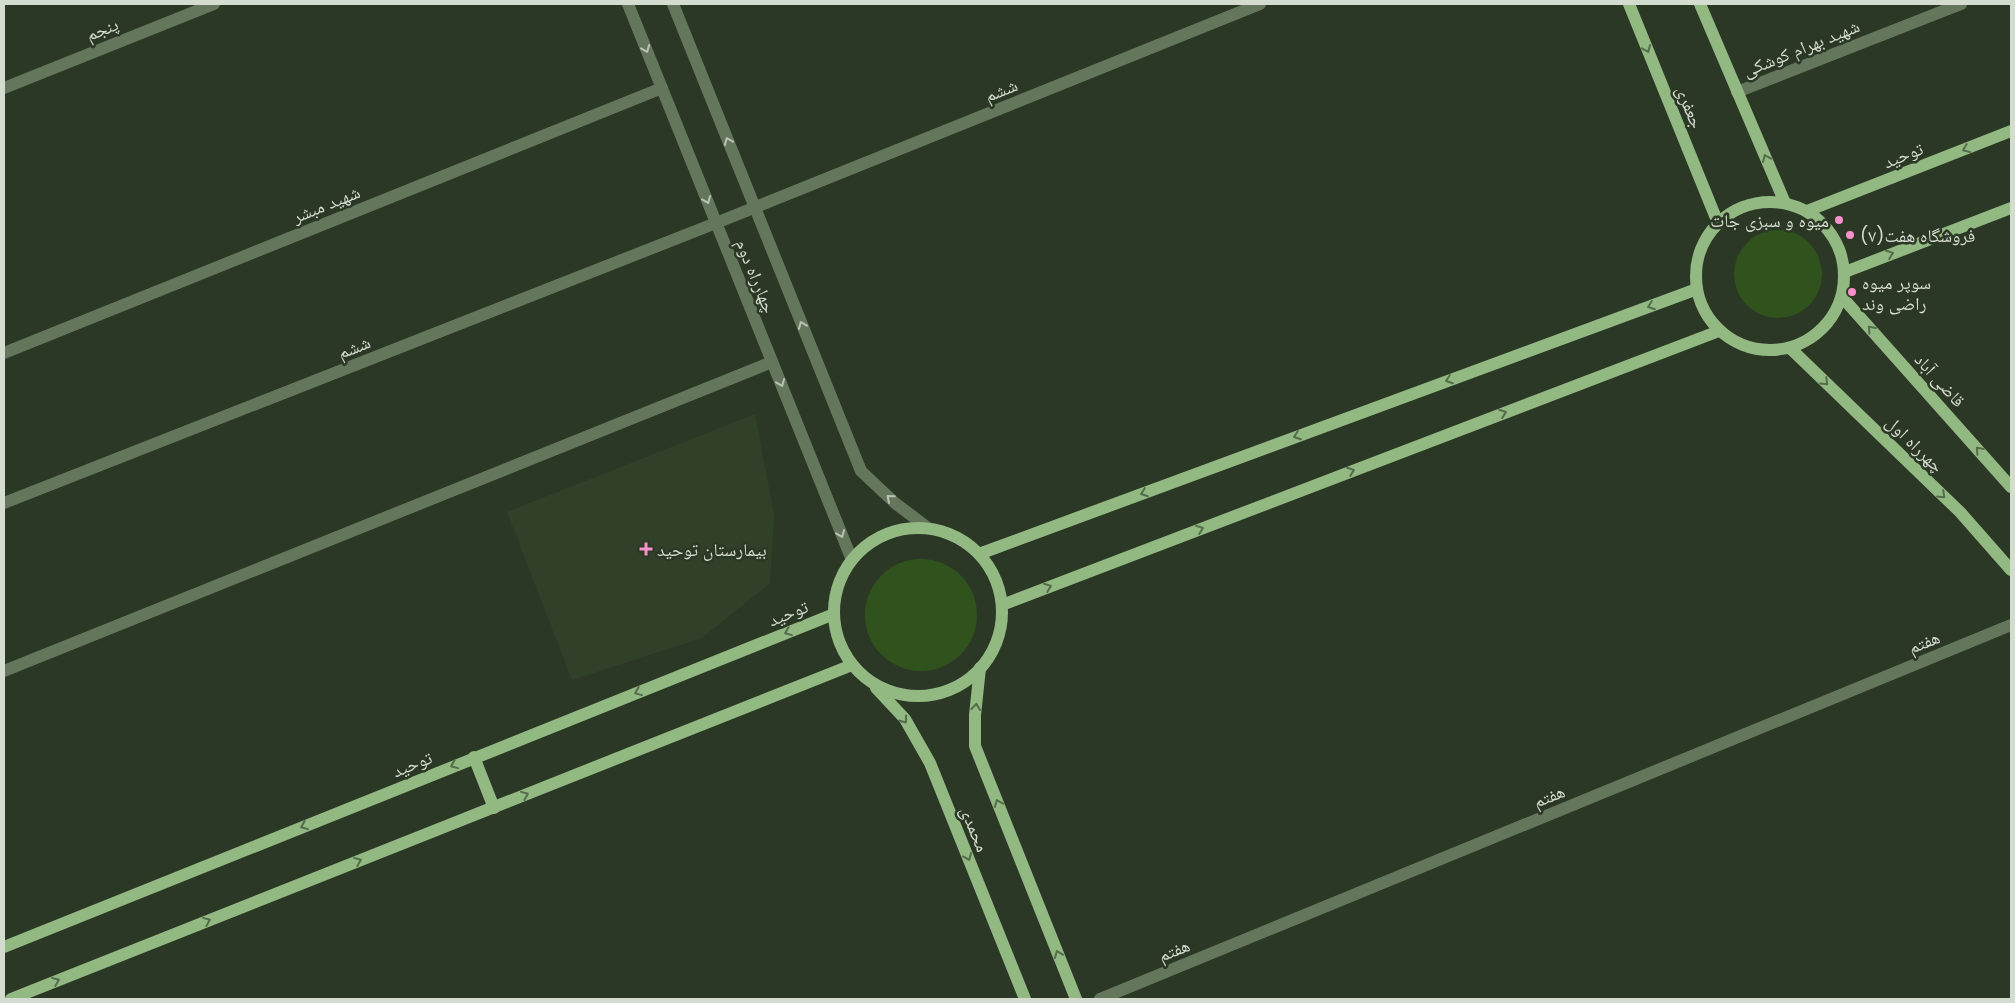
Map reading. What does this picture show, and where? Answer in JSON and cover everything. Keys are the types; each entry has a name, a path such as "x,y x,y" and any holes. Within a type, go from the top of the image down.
{"main road":[{"name":"جعفری","path":"1629,4 1718,223"},
{"path":"1700,4 1785,203"},
{"name":"توحید","path":"1807,211 2011,131"},
{"path":"1761,202 1785,203 1807,211 1827,227 1840,248 1845,272 1842,297 1830,319 1813,337 1790,348 1765,350 1740,344 1719,330 1705,312 1697,289 1697,265 1704,242 1718,223 1738,209 1761,202"},
{"path":"1845,272 2011,208"},
{"path":"979,554 1697,289"},
{"name":"قاضی آباد","path":"1842,297 2011,487"},
{"path":"1002,605 1719,330"},
{"name":"چهرراه اول","path":"1790,348 1960,512 2011,570"},
{"path":"928,528 956,537 979,554 995,577 1002,605 1000,632 990,656 972,677 949,690 923,697 896,694 872,683 852,665 839,641 834,614 838,585 852,560 873,541 900,530 928,528"},
{"name":"توحید","path":"4,947 834,614"},
{"path":"11,999 852,665"},
{"name":"محمدی","path":"980,668 975,715 975,746 1076,999"},
{"name":"محمدی","path":"872,683 905,719 930,763 1025,999"},
{"path":"474,757 494,808"}],"street":[{"name":"پنجم","path":"4,88 214,4"},
{"name":"چهارراه دوم","path":"628,4 852,560"},
{"path":"673,4 862,472 895,503 928,528"},
{"name":"ششم","path":"4,503 755,208 1260,4"},
{"name":"شهید بهرام کوشکی","path":"1737,92 1961,4"},
{"name":"شهید مبشر","path":"4,353 662,88"},
{"path":"4,671 772,362"},
{"name":"هفتم","path":"1100,999 2011,625"}],"shaded area":[{"name":"بیمارستان توحید","path":"755,414 774,515 770,583 702,638 572,680 507,512"}],"green space":[{"path":"1778,230 1795,233 1809,243 1819,257 1822,274 1819,291 1809,305 1795,315 1778,318 1761,315 1747,305 1737,291 1734,274 1737,257 1747,243 1761,233"},
{"path":"921,559 942,564 960,576 972,594 977,615 972,636 960,654 942,666 921,671 900,666 882,654 870,636 865,615 870,594 882,576 900,564"}],"place":[{"name":"میوه و سبزی جات","path":"1839,220"},
{"name":"فروشگاه هفت(۷)","path":"1850,235"},
{"name":"سوپر میوه راضی وند","path":"1852,292"},
{"name":"بیمارستان توحید","path":"646,549"}]}
